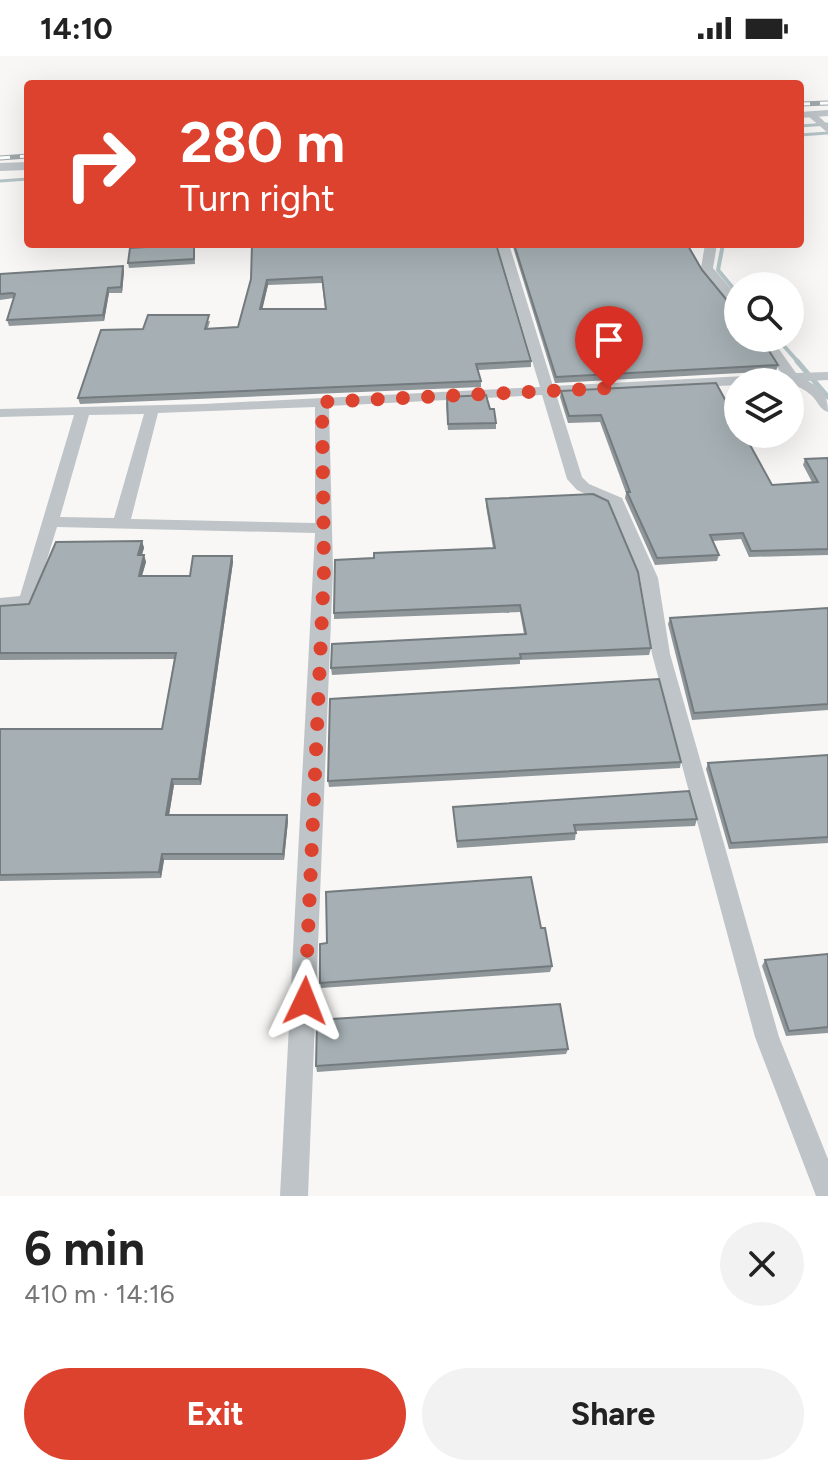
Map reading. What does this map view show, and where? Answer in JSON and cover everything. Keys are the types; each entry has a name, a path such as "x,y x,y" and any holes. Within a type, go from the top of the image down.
{"street":[{"path":"0,167 24,166"},
{"path":"504,248 575,479 583,487 616,502 645,565 661,654 767,1037 828,1193"},
{"path":"710,248 707,268 724,288"},
{"path":"781,352 811,377 815,391 828,408"},
{"path":"0,413 152,410 811,377"},
{"path":"294,1196 307,974 323,528 322,402"},
{"path":"121,524 152,410"},
{"path":"0,604 27,601 83,411"},
{"path":"50,522 323,528"}],"building":[{"path":"130,248 194,248 194,259 128,263"},
{"path":"252,248 497,248 531,361 476,364 481,381 78,398 101,330 143,329 148,315 209,315 205,329 238,327 251,279","holes":["322,277 326,309 260,309 267,280"]},
{"path":"515,248 689,248 702,270 724,297 724,352 770,352 778,365 556,377"},
{"path":"123,266 121,287 108,288 103,315 7,320 15,294 0,294 0,274"},
{"path":"716,383 724,398 724,448 752,448 772,485 818,482 805,459 828,458 828,549 751,551 743,533 710,535 719,555 657,558 627,492 630,492 601,415 569,416 561,391"},
{"path":"486,395 490,409 494,409 496,423 448,424 447,397"},
{"path":"593,494 608,501 638,572 651,648 331,668 332,644 526,634 520,605 334,613 335,560 374,558 374,553 495,548 486,499"},
{"path":"142,541 138,555 144,555 139,576 190,576 193,556 232,556 199,779 172,779 166,815 287,815 283,854 162,854 159,872 0,875 0,729 162,729 176,653 0,653 0,606 29,604 56,542"},
{"path":"828,608 828,704 694,713 670,618"},
{"path":"659,679 681,762 328,781 330,699"},
{"path":"828,755 828,837 731,843 708,763"},
{"path":"689,791 697,819 574,825 576,833 457,841 453,807"},
{"path":"531,877 552,966 320,983 320,944 327,943 326,892"},
{"path":"828,954 828,1027 789,1031 765,960"},
{"path":"560,1004 568,1049 316,1066 317,1020"}],"waterway":[{"path":"804,126 828,124"},
{"path":"804,135 828,133"},
{"path":"0,181 24,179"},
{"path":"722,248 718,270 724,277"},
{"path":"789,352 799,363"},
{"path":"797,361 828,397"}],"railway":[{"path":"804,104 828,103"},
{"path":"0,158 24,156"}],"route":[{"path":"305,1001 324,570 322,402 609,388"}]}
